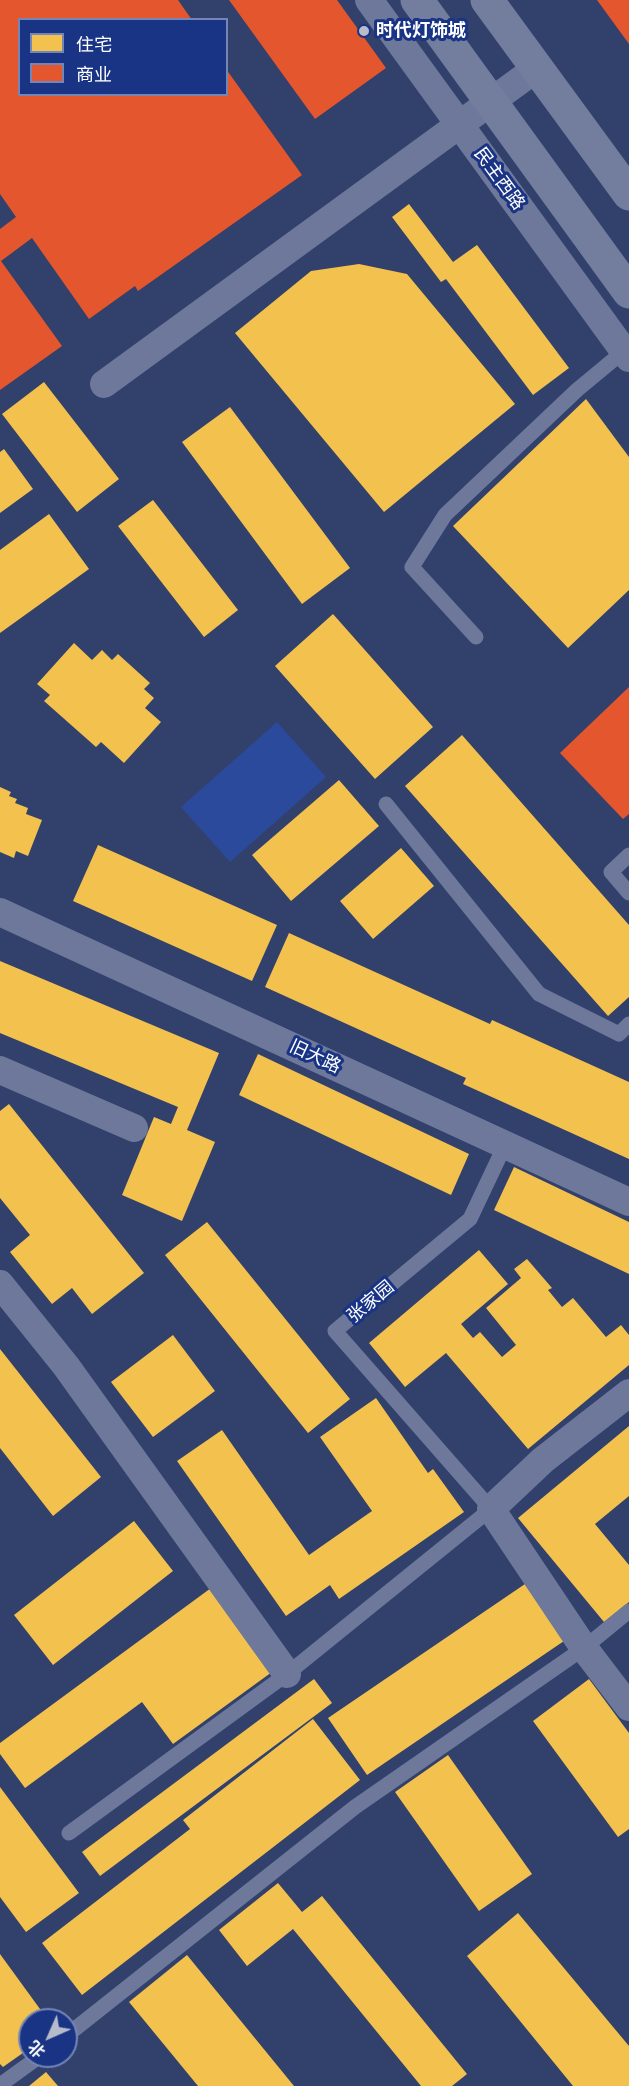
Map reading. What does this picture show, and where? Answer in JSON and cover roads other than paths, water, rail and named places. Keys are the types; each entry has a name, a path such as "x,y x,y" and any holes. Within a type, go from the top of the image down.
{"main road":[{"path":"417,0 629,292"},
{"path":"487,0 629,194"}],"street":[{"name":"民主西路","path":"369,0 626,355"},
{"path":"104,384 537,68"},
{"name":"旧大路","path":"0,912 629,1202"},
{"path":"0,1070 134,1128"},
{"path":"0,1284 66,1366 286,1674"},
{"path":"491,1509 543,1461 629,1393"},
{"name":"张家园","path":"491,1509 584,1648 629,1707"}],"lane":[{"path":"476,637 412,567 445,515 577,390 626,355"},
{"path":"386,804 539,994 619,1034 629,1024"},
{"path":"629,855 611,872 629,893"},
{"name":"张家园","path":"491,1509 335,1331 470,1219 505,1145"},
{"path":"69,1833 286,1674 491,1509"},
{"path":"78,2026 355,1807 584,1648 629,1611"},
{"path":"0,2085 23,2068"}],"place":[{"name":"时代灯饰城","path":"364,31"}]}
